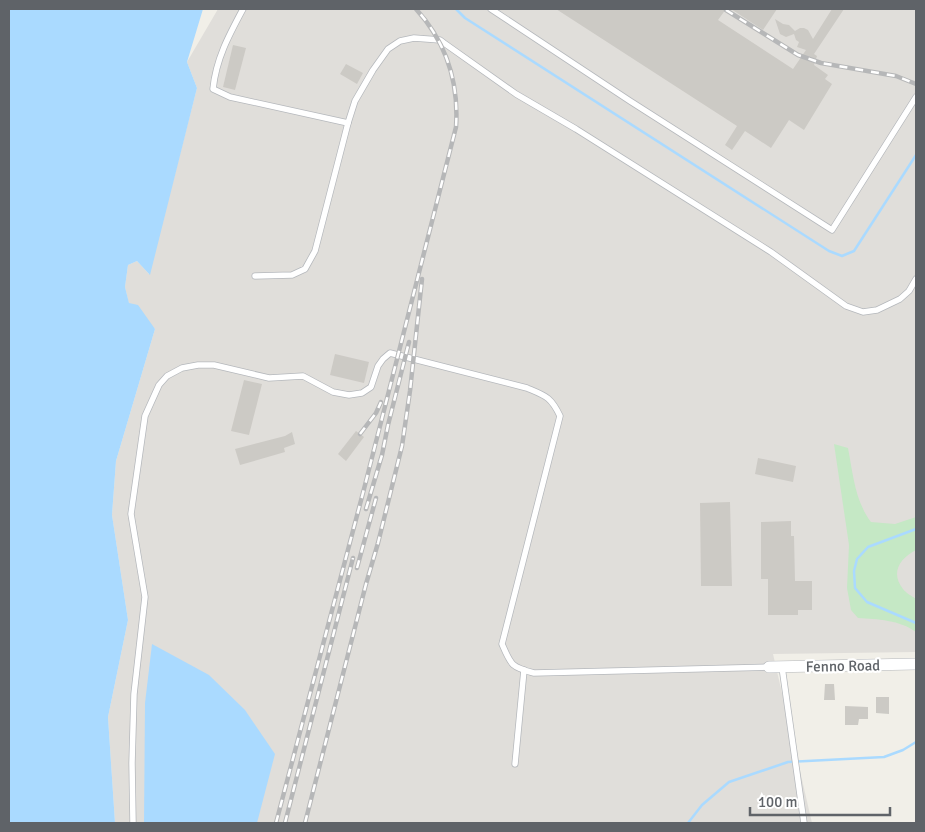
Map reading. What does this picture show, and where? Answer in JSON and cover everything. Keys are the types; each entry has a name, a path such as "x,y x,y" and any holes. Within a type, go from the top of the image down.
{"street":[{"name":"Fenno Road","path":"769,667 916,664"}],"lane":[{"path":"243,9 227,39 215,71 213,89 230,97 348,123"},
{"path":"491,9 630,101 832,230 916,97"},
{"path":"255,276 292,275 305,269 315,251 355,102 388,48 400,41 414,38 440,40 516,94 576,129 771,252 846,306 862,312 877,310 900,299 908,291 916,278"},
{"path":"133,823 134,694 145,597 131,514 145,416 159,385 167,376 182,368 214,364 269,378 303,376 333,392 349,396 362,393 370,387 378,366 390,353 527,388 544,395 553,402 560,416 502,644 510,663 534,673 769,667"},
{"path":"782,668 804,823"},
{"path":"515,764 524,670"}],"shaded area":[{"path":"218,9 916,9 916,652 773,654 812,823 115,823 108,717 128,620 112,515 116,461 155,329 129,304 125,287 128,265 137,261 149,274 197,88 187,62"}],"green space":[{"path":"834,444 848,448 858,496 871,522 895,524 916,517 916,550 901,562 897,577 903,589 916,599 916,632 896,623 858,618 851,610 847,588 849,545"}],"water":[{"path":"9,9 203,9 187,62 197,88 150,275 137,261 128,265 125,287 129,303 138,305 155,329 116,461 112,515 128,620 108,717 115,823 9,823"},
{"path":"152,644 209,675 245,710 275,754 257,823 144,823 145,703"}],"building":[{"path":"556,9 726,9 718,20 793,69 806,50 797,47 799,42 794,34 786,37 780,34 775,19 789,25 795,31 800,28 808,30 813,39 832,9 844,9 814,54 817,56 814,65 828,75 825,79 832,84 804,130 789,120 771,148 745,131 732,150 725,145 737,126"},
{"path":"731,9 777,9 763,30"},
{"path":"233,45 246,48 235,90 223,87"},
{"path":"346,64 363,73 357,84 340,74"},
{"path":"335,354 369,362 364,383 330,375"},
{"path":"244,380 262,384 249,435 231,431"},
{"path":"356,431 364,437 346,461 338,454"},
{"path":"292,432 295,444 284,448 285,452 240,465 235,449 285,436"},
{"path":"758,458 796,466 793,482 755,474"},
{"path":"730,502 732,586 701,586 700,503"},
{"path":"791,521 791,536 794,536 795,581 812,581 812,610 798,610 798,615 768,615 768,579 761,579 761,522"},
{"path":"825,684 834,684 835,700 824,700"},
{"path":"876,697 889,697 889,714 876,713"},
{"path":"845,706 868,707 868,719 859,719 858,725 845,725"}],"waterway":[{"path":"456,9 465,18 829,251 842,256 854,251 916,155"},
{"path":"916,529 868,547 857,559 854,571 855,588 867,602 916,623"},
{"path":"688,823 702,805 729,782 788,762 884,757 903,750 916,742"}],"railway":[{"path":"276,823 364,489 456,127 453,79 443,49 416,9"},
{"path":"726,10 798,55 821,63 896,76 916,84"},
{"path":"305,823 402,446 422,279"},
{"path":"366,509 382,455 409,342"},
{"path":"360,434 376,413 381,402"},
{"path":"357,568 376,498"},
{"path":"285,823 353,558"}]}
